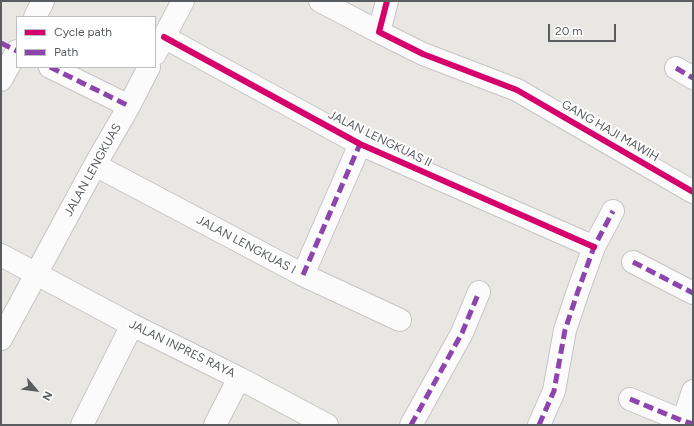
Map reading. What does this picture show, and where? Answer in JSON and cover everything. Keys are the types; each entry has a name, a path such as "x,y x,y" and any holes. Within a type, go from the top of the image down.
{"street":[{"path":"35,16 43,1"},
{"path":"159,46 183,1"},
{"name":"GANG HAJI MAWIH","path":"320,1 422,54 517,90 693,192"},
{"path":"379,32 387,1"},
{"path":"1,43 16,50"},
{"name":"JALAN LENGKUAS II","path":"159,46 360,144 594,246"},
{"path":"1,80 16,53"},
{"path":"52,68 129,106"},
{"name":"JALAN LENGKUAS","path":"1,339 148,68"},
{"path":"303,275 360,144"},
{"name":"JALAN LENGKUAS I","path":"95,164 303,275 400,320"},
{"path":"539,425 554,391 565,330 594,246 612,211"},
{"name":"JALAN INPRES RAYA","path":"1,255 132,325 239,378 327,425"},
{"path":"633,262 693,293"},
{"path":"411,425 462,333 479,292"},
{"path":"82,425 132,325"},
{"path":"215,425 239,378"},
{"path":"630,399 686,423 693,391"}],"marked path":[{"path":"1,43 16,50"},
{"path":"52,68 129,106"},
{"path":"676,68 693,78"},
{"path":"303,275 360,144 363,145"},
{"path":"539,425 554,391 565,330 578,291 594,247 613,211"},
{"path":"633,262 693,293"},
{"path":"411,425 462,333 479,292"},
{"path":"630,399 693,424"}],"cycle path":[{"path":"387,1 379,32 423,54 517,90 693,192"},
{"path":"164,37 360,144 594,247"}]}
